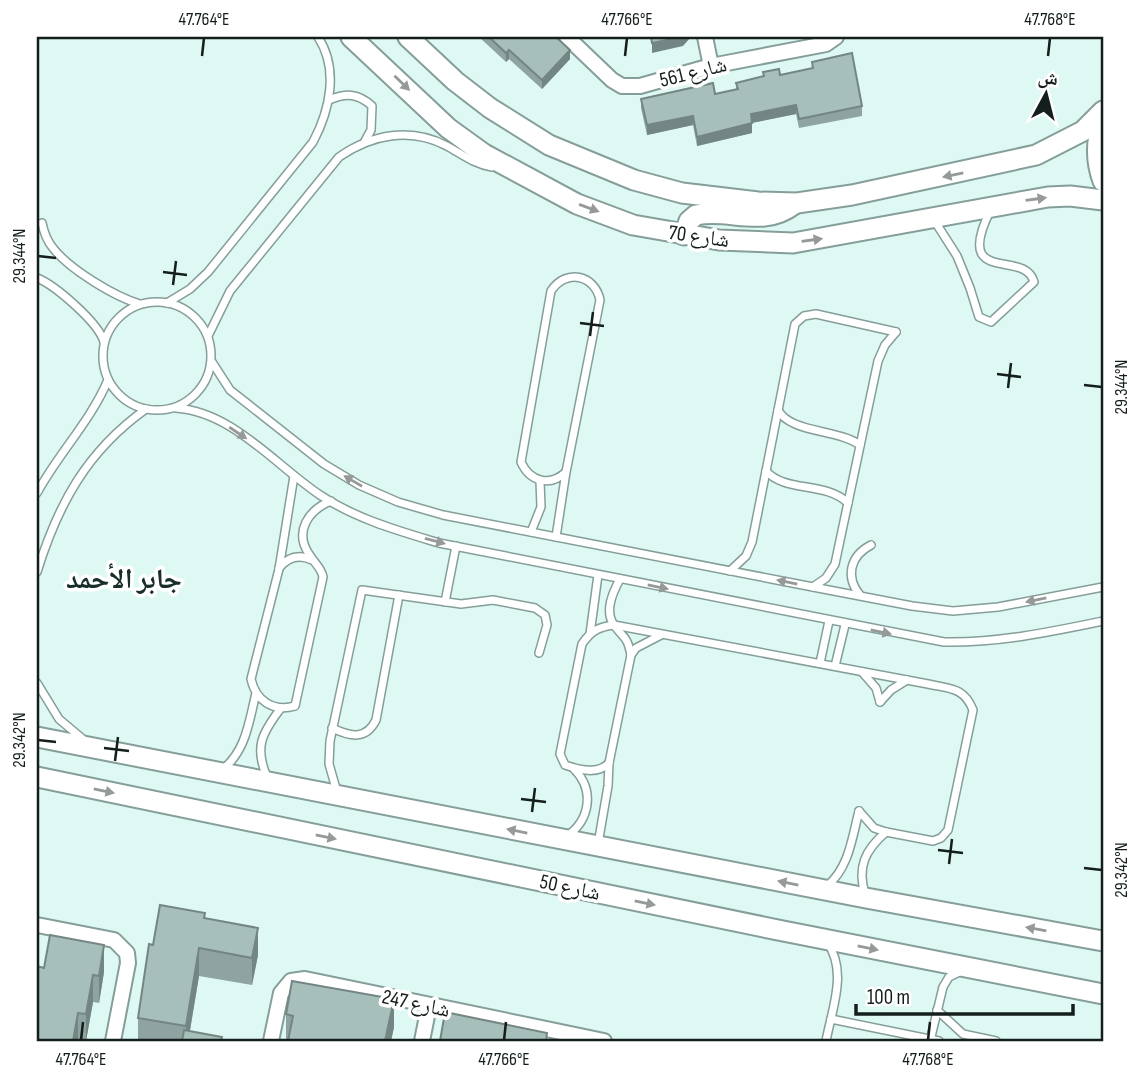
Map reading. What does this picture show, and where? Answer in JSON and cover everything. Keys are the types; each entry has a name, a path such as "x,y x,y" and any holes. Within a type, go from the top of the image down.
{"main road":[{"name":"شارع 70","path":"351,37 448,128 510,169 577,204 634,225 684,235 751,243 793,243 1048,197 1070,196 1103,200"},
{"name":"شارع 70","path":"408,37 490,108 549,145 634,180 682,193 758,202 797,203 891,187 1036,155 1083,131 1103,111"},
{"path":"1103,119 1097,154 1103,181"},
{"path":"684,235 689,221 696,215 764,217 787,210 797,203"},
{"path":"37,737 823,890 1103,940"},
{"name":"شارع 50","path":"37,778 1103,994"}],"street":[{"name":"شارع 561","path":"567,37 612,80 622,86 640,86 710,66 826,44 836,37"},
{"path":"705,37 710,66"},
{"path":"37,925 114,940 127,953 128,963 113,1041"},
{"name":"شارع 247","path":"271,1041 281,993 291,981 305,979 582,1039 604,1041"},
{"path":"422,1041 429,1006"}],"lane":[{"path":"167,303 190,289 208,272 313,142 329,100 328,66 324,46 318,37"},
{"path":"329,100 349,94 362,97 372,106 371,130 365,141"},
{"path":"208,336 230,291 340,157 365,141 385,135 428,138 446,145 477,164 510,169"},
{"path":"933,219 957,256 979,317 991,322 1034,282 1033,275 1028,270 988,261 982,254 979,244 980,231 992,207"},
{"path":"42,223 48,242 61,256 110,293 141,304"},
{"path":"556,537 600,300 596,287 591,282 572,276 560,281 551,291 521,462 528,474 540,481 554,480 566,472"},
{"path":"37,278 99,329 104,342 103,360 108,380 124,399 146,410 194,409 220,421 331,502 380,524 456,546 845,625 944,642 982,643 1103,621"},
{"path":"104,342 114,323 141,304 167,303 192,314 208,336 212,362 230,390 295,443 359,485 398,502 443,515 860,596 953,611 998,607 1103,587"},
{"path":"729,571 741,562 750,550 793,329 804,316 816,314 896,332 885,345 878,361 835,564 826,578 813,587"},
{"path":"176,408 200,390 212,362"},
{"path":"37,493 51,467 91,414 108,380"},
{"path":"778,409 783,418 792,423 840,434 860,445"},
{"path":"37,572 55,520 80,476 99,449 121,427 146,410"},
{"path":"766,471 776,479 833,493 848,503"},
{"path":"294,476 279,569 251,679 256,693 267,704 281,708 295,706 323,577 306,549 303,528 316,509 331,502"},
{"path":"531,532 541,507 540,481"},
{"path":"860,596 851,581 850,572 856,555 871,545"},
{"path":"445,601 456,546"},
{"path":"279,569 292,557 304,557 315,562"},
{"path":"590,634 598,575"},
{"path":"620,579 610,608 614,625 627,640 631,655"},
{"path":"338,796 329,764 332,728 360,592 364,589 461,604 493,600 535,608 545,615 547,625 539,653"},
{"path":"332,728 353,736 363,735 372,728 376,720 399,595"},
{"path":"820,663 829,621"},
{"path":"609,763 597,771 573,768 565,765 560,754 582,644 600,627 614,625 960,691 968,698 973,710 948,830 941,838 933,841 886,832 874,828 859,811 847,859 839,874 823,890"},
{"path":"835,666 845,625"},
{"path":"597,846 608,786 609,763 631,655 636,648 663,634"},
{"path":"862,671 876,688 880,702 891,690 908,680"},
{"path":"37,683 60,719 88,743 104,751"},
{"path":"219,773 236,756 246,737 256,693"},
{"path":"271,783 260,761 260,745 266,728 281,708"},
{"path":"563,840 576,830 586,814 589,801 584,782 573,768"},
{"path":"866,898 863,865 872,844 886,832"},
{"path":"824,939 838,966 838,983 826,1041"},
{"path":"831,1019 934,1041 937,1010 943,987 949,976 972,968"},
{"path":"937,1010 962,1034 996,1041"}],"building":[{"path":"489,37 556,37 570,50 542,80 509,50 506,53"},
{"path":"651,37 682,37 652,43"},
{"path":"852,53 862,106 799,119 796,105 751,114 752,123 697,137 693,116 647,125 641,99 713,83 715,94 738,89 736,83 764,76 763,72 779,69 780,75 813,68 812,62"},
{"path":"160,905 205,913 204,918 258,928 252,958 199,948 186,1026 138,1018 149,944 153,945"},
{"path":"50,935 104,945 99,976 93,975 86,1014 78,1013 73,1041 37,1041 37,966 44,968"},
{"path":"292,981 394,999 385,1041 288,1041 293,1016 286,1014"},
{"path":"445,1012 547,1033 546,1041 440,1041"},
{"path":"184,1030 222,1037 221,1041 182,1041"}],"district":[{"name":"جابر الأحمد","path":"124,578"}]}
